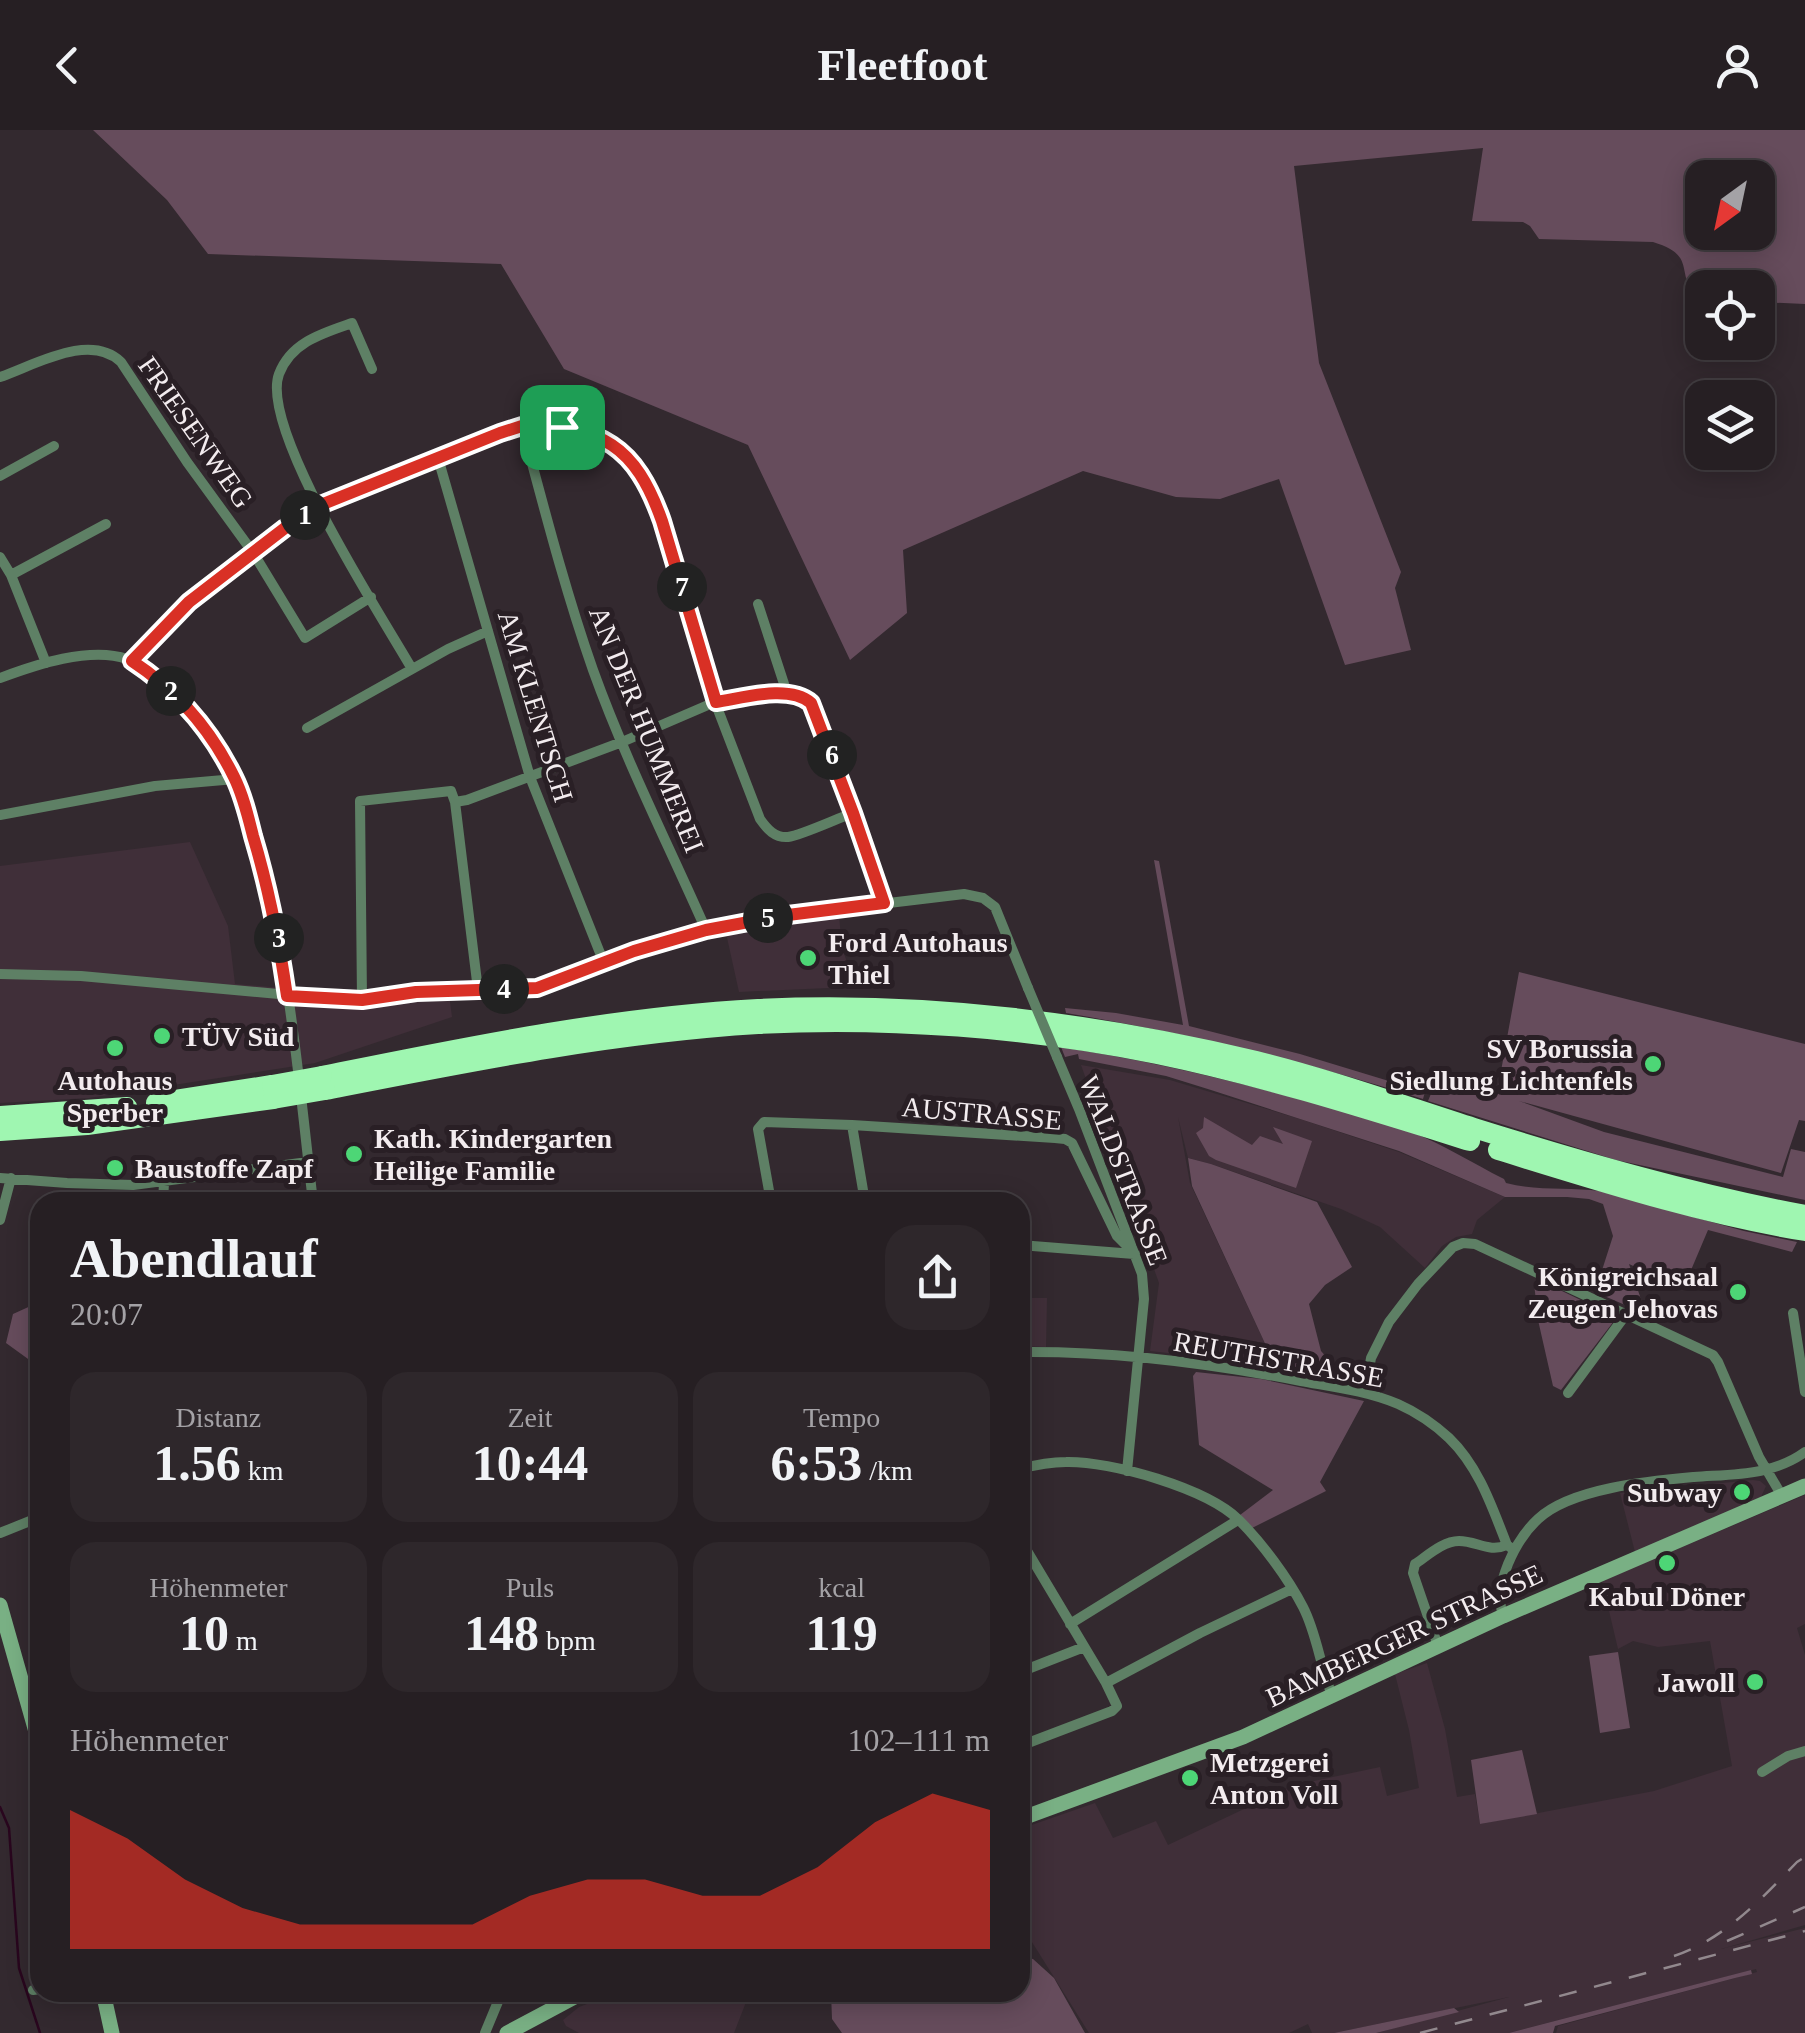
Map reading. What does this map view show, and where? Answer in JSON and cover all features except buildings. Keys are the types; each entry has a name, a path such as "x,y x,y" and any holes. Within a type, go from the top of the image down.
{"highway":[{"path":"0,1131 87,1126 323,1083 696,1029 836,1023 976,1029 1156,1054 1255,1077 1624,1188 1754,1222 1801,1222"},
{"path":"0,1116 273,1092"}],"street":[{"path":"372,369 352,323 328,331 290,354 278,377 276,394 284,432 318,506 412,669"},
{"name":"FRIESENWEG","path":"0,377 75,350 95,348 110,353 121,362 254,554 305,638 371,597"},
{"path":"132,661 189,602 318,506 522,426 562,427 593,434 616,448 634,464 654,497 716,702 760,819 775,834 788,836 853,813"},
{"name":"AN DER HUMMEREI","path":"522,426 593,669 706,930"},
{"path":"0,476 54,446"},
{"name":"AM KLENTSCH","path":"438,458 530,777 604,963"},
{"path":"11,574 106,524"},
{"path":"0,557 11,574 46,663"},
{"path":"758,604 787,692"},
{"path":"307,728 488,631"},
{"path":"0,678 46,663 104,655 132,661 160,681 217,746 235,778 267,884 287,996 312,1192"},
{"path":"0,974 81,976 362,1000 416,992 537,988 706,930 884,903 816,712 806,698 787,692 716,702 466,800 453,796 360,802 362,1000"},
{"path":"0,816 155,786 235,778"},
{"path":"453,796 478,990"},
{"name":"WALDSTRASSE","path":"884,903 954,894 978,896 988,900 1000,916 1135,1254 1144,1288 1127,1471"},
{"name":"AUSTRASSE","path":"769,1192 758,1129 761,1124 852,1125 1065,1139 1080,1156 1118,1236 1135,1254"},
{"path":"852,1125 863,1192"},
{"path":"0,1220 6,1178 116,1186 308,1162"},
{"path":"164,1183 164,1192"},
{"path":"1366,1393 1371,1358 1389,1322 1453,1247 1475,1244 1713,1355 1782,1496"},
{"path":"1030,1246 1135,1254"},
{"path":"1568,1393 1627,1313"},
{"path":"1793,1314 1805,1392"},
{"name":"REUTHSTRASSE","path":"1030,1352 1139,1357 1260,1373 1366,1393 1398,1404 1424,1419 1458,1448 1480,1480 1510,1547"},
{"path":"1503,1616 1499,1598 1510,1547 1539,1517 1570,1500 1650,1482 1768,1472 1805,1452"},
{"path":"1030,1466 1068,1462 1127,1471 1206,1498 1238,1520 1284,1575 1304,1610 1332,1694"},
{"name":"BAMBERGER STRASSE","path":"1030,1814 1242,1737 1503,1616 1805,1486"},
{"path":"1070,1624 1238,1520"},
{"path":"0,1533 30,1521"},
{"path":"1438,1646 1413,1573 1415,1564 1456,1541 1491,1549 1510,1547"},
{"path":"1030,1557 1117,1706 1030,1742"},
{"path":"1030,1566 1034,1564"},
{"path":"1106,1683 1292,1589"},
{"path":"0,1605 30,1711"},
{"path":"1030,1668 1084,1646"},
{"path":"1762,1772 1805,1751"},
{"path":"105,2002 112,2033"},
{"path":"485,2033 498,2002"},
{"path":"507,2033 565,2002"}],"shaded area":[{"path":"93,130 1805,130 1805,304 1775,303 1775,270 1685,273 1676,253 1653,242 1539,239 1523,222 1472,221 1483,148 1294,166 1319,363 1401,572 1395,588 1411,650 1345,665 1279,479 1220,499 1176,497 1083,471 903,550 907,613 850,660 748,445 564,369 501,264 208,254 167,200"},
{"path":"190,842 228,926 235,984 366,995 448,986 452,1017 315,1063 89,1098 0,1103 0,866"},
{"path":"1154,860 1159,861 1189,1026 1425,1092 1423,1099 1246,1050 1066,1013 1065,1008 1116,1013 1183,1025"},
{"path":"839,915 850,987 739,992 726,933"},
{"name":"SV Borussia Siedlung Lichtenfels","path":"1519,972 1805,1044 1805,1121 1799,1120 1781,1173 1519,1101 1604,1132 1783,1177 1791,1149 1805,1152 1805,1200 1616,1160 1428,1101 1437,1079 1497,1093"},
{"path":"1061,1047 1224,1080 1388,1124 1446,1148 1506,1183 1600,1191 1797,1242 1792,1252 1708,1230 1683,1289 1629,1264 1646,1314 1595,1292 1613,1236 1603,1204 1567,1197 1505,1197 1399,1151 1166,1076 1079,1059 1078,1054 1065,1057"},
{"path":"1081,1065 1170,1080 1300,1119 1399,1152 1505,1197 1477,1220 1472,1234 1456,1237 1442,1246 1425,1268 1380,1227 1341,1209 1188,1158 1178,1117 1190,1183 1275,1365 1150,1351 1159,1283"},
{"path":"1204,1117 1252,1145 1260,1136 1283,1144 1273,1127 1312,1141 1296,1188 1209,1156 1196,1133 1203,1128"},
{"path":"1188,1158 1317,1202 1352,1267 1325,1285 1309,1304 1321,1351 1346,1379 1275,1365 1192,1186"},
{"path":"1539,1280 1614,1316 1561,1390 1553,1386 1538,1320 1534,1283"},
{"path":"1030,1298 1047,1298 1046,1347 1030,1346"},
{"path":"30,1306 30,1360 6,1343 13,1314"},
{"path":"1196,1372 1261,1379 1364,1401 1320,1482 1326,1491 1252,1528 1240,1515 1273,1490 1199,1445 1193,1376"},
{"path":"1753,1480 1766,1486 1761,1497 1635,1552 1620,1493"},
{"path":"1805,1495 1805,1624 1797,1628 1805,1655 1805,1925 1721,1949 1805,1928 1805,2033 1556,2033 1558,2026 1757,1972 1756,1969 1509,2033 1376,2033 1509,1997 1334,2033 1312,2033 1308,2024 1289,2033 1089,2033 1030,1939 1030,1826 1095,1803 1113,1838 1156,1821 1168,1845 1295,1785 1380,1767 1387,1796 1419,1788 1395,1674 1427,1663 1445,1729 1457,1797 1475,1794 1480,1824 1654,1791 1732,1766 1710,1641 1658,1647 1633,1641 1618,1649 1602,1581"},
{"path":"1618,1652 1630,1728 1600,1733 1589,1656"},
{"path":"1522,1750 1537,1814 1480,1824 1471,1760"},
{"path":"1030,1958 1054,1978 1085,2033 842,2033 832,2019 831,2002 1030,2002"},
{"path":"1751,1970 1752,1974 1555,2026 1553,2033 1509,2033"},
{"path":"593,2002 746,2002 734,2033 579,2033 563,2020"},
{"path":"1454,2008 1459,2012 1376,2033 1334,2033"}],"waterway":[{"path":"0,1807 9,1828 19,1968 40,2033"}],"railway":[{"path":"1674,1956 1726,1929 1805,1857"},
{"path":"1727,1941 1805,1907"},
{"path":"1420,2033 1805,1931"}],"place":[{"name":"Ford Autohaus Thiel","path":"808,958"},
{"name":"TÜV Süd","path":"162,1036"},
{"name":"Autohaus Sperber","path":"115,1048"},
{"name":"SV Borussia Siedlung Lichtenfels","path":"1653,1064"},
{"name":"Kath. Kindergarten Heilige Familie","path":"354,1154"},
{"name":"Baustoffe Zapf","path":"115,1168"},
{"name":"Königreichsaal Zeugen Jehovas","path":"1738,1292"},
{"name":"Subway","path":"1742,1492"},
{"name":"Kabul Döner","path":"1667,1563"},
{"name":"Jawoll","path":"1755,1682"},
{"name":"Metzgerei Anton Voll","path":"1190,1778"}],"route":[{"path":"522,426 562,427 593,434 616,448 634,464 647,484 662,521 716,702 787,692 811,703 884,903 706,930 634,951 537,988 416,992 362,1000 287,996 267,884 235,778 217,746 190,712 160,681 132,661 189,602 318,506 500,433 522,426"}]}
